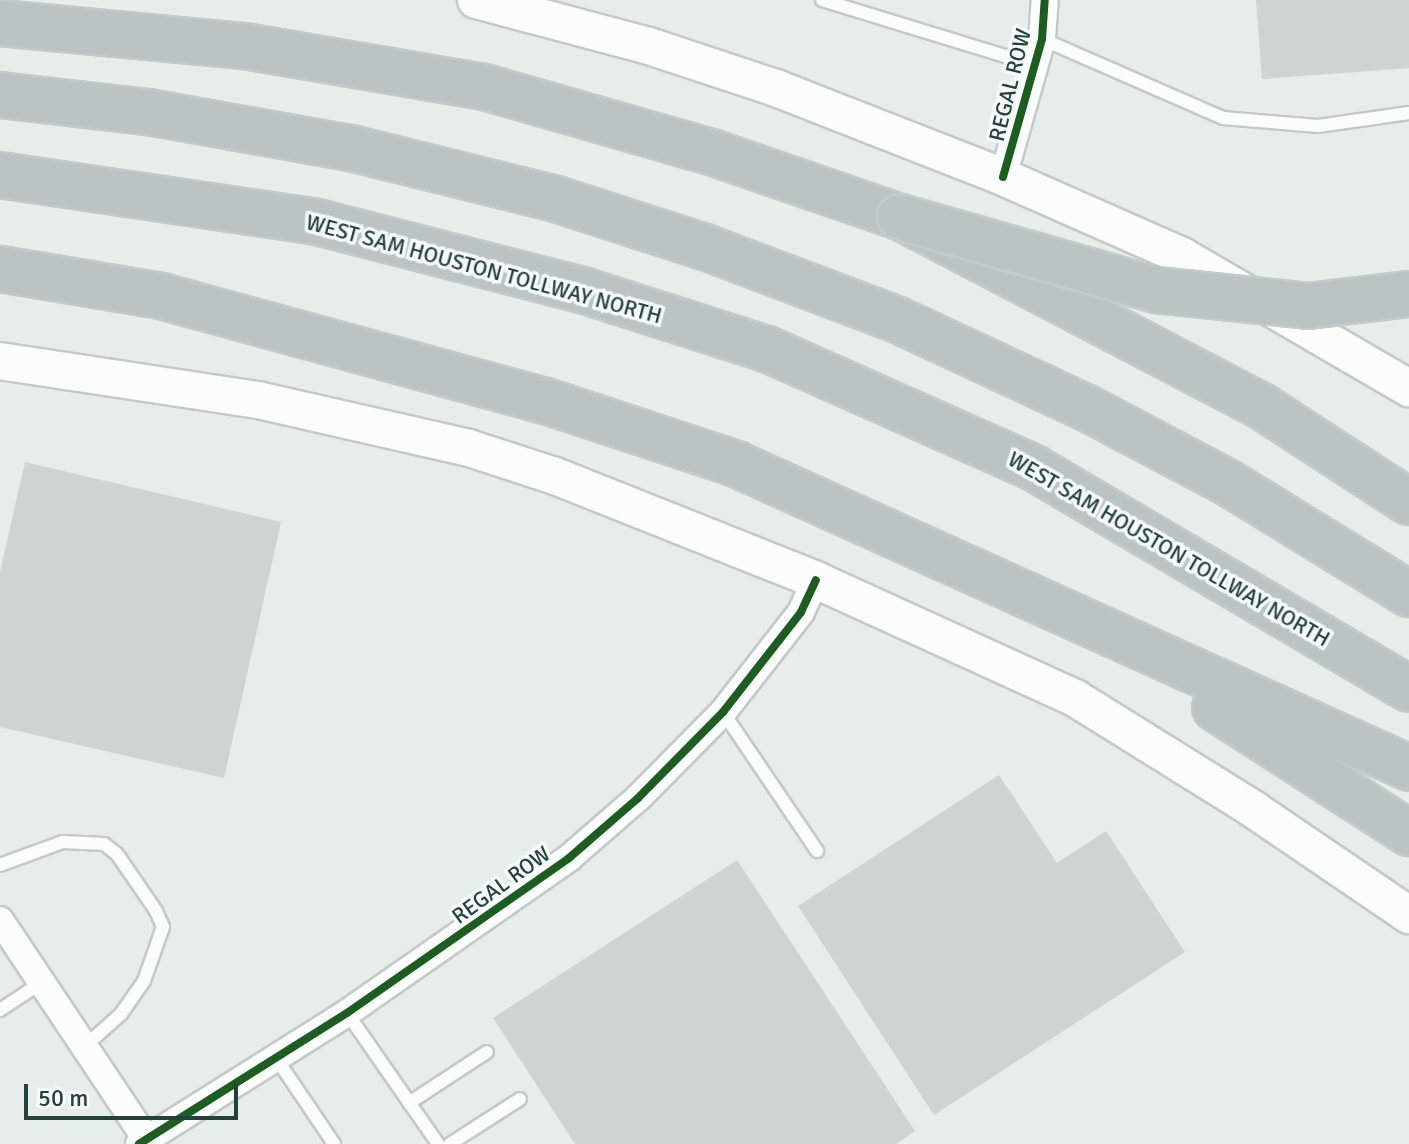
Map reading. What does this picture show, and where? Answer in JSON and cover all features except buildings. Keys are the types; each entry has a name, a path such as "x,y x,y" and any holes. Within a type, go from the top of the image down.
{"highway":[{"path":"0,23 244,46 484,87 714,153 900,217 1156,290 1308,306 1409,294"},
{"path":"0,95 163,114 404,160 606,214 812,286 947,341 1133,431 1409,594"},
{"name":"WEST SAM HOUSTON TOLLWAY NORTH","path":"0,175 317,222 582,290 767,349 1034,468 1233,581 1409,689"},
{"path":"900,217 1263,407 1409,502"},
{"path":"0,269 161,296 546,401 736,464 1033,595 1409,768"},
{"path":"1033,595 1409,833"}],"main road":[{"path":"476,0 649,46 776,88 1003,177 1182,256 1409,388"},
{"path":"0,361 258,400 469,448 555,476 816,580 1075,698 1253,809 1409,915"}],"street":[{"name":"REGAL ROW","path":"1003,177 1042,39 1045,0"},
{"name":"REGAL ROW","path":"142,1141 347,1013 569,858 638,798 723,712 801,612 816,580"},
{"path":"0,920 142,1141"}],"lane":[{"path":"822,0 1035,65"},
{"path":"1042,39 1223,118 1318,126 1409,113"},
{"path":"723,712 817,851"},
{"path":"0,865 63,842 104,844 117,854 156,911 163,927 144,981 121,1014 84,1047"},
{"path":"0,1010 41,983"},
{"path":"347,1013 438,1144"},
{"path":"409,1103 487,1052"},
{"path":"276,1058 332,1143"},
{"path":"450,1144 520,1099"}],"cycle path":[{"path":"1003,177 1042,39 1045,0"},
{"path":"139,1144 347,1013 569,858 638,798 723,712 801,612 816,580"}]}
